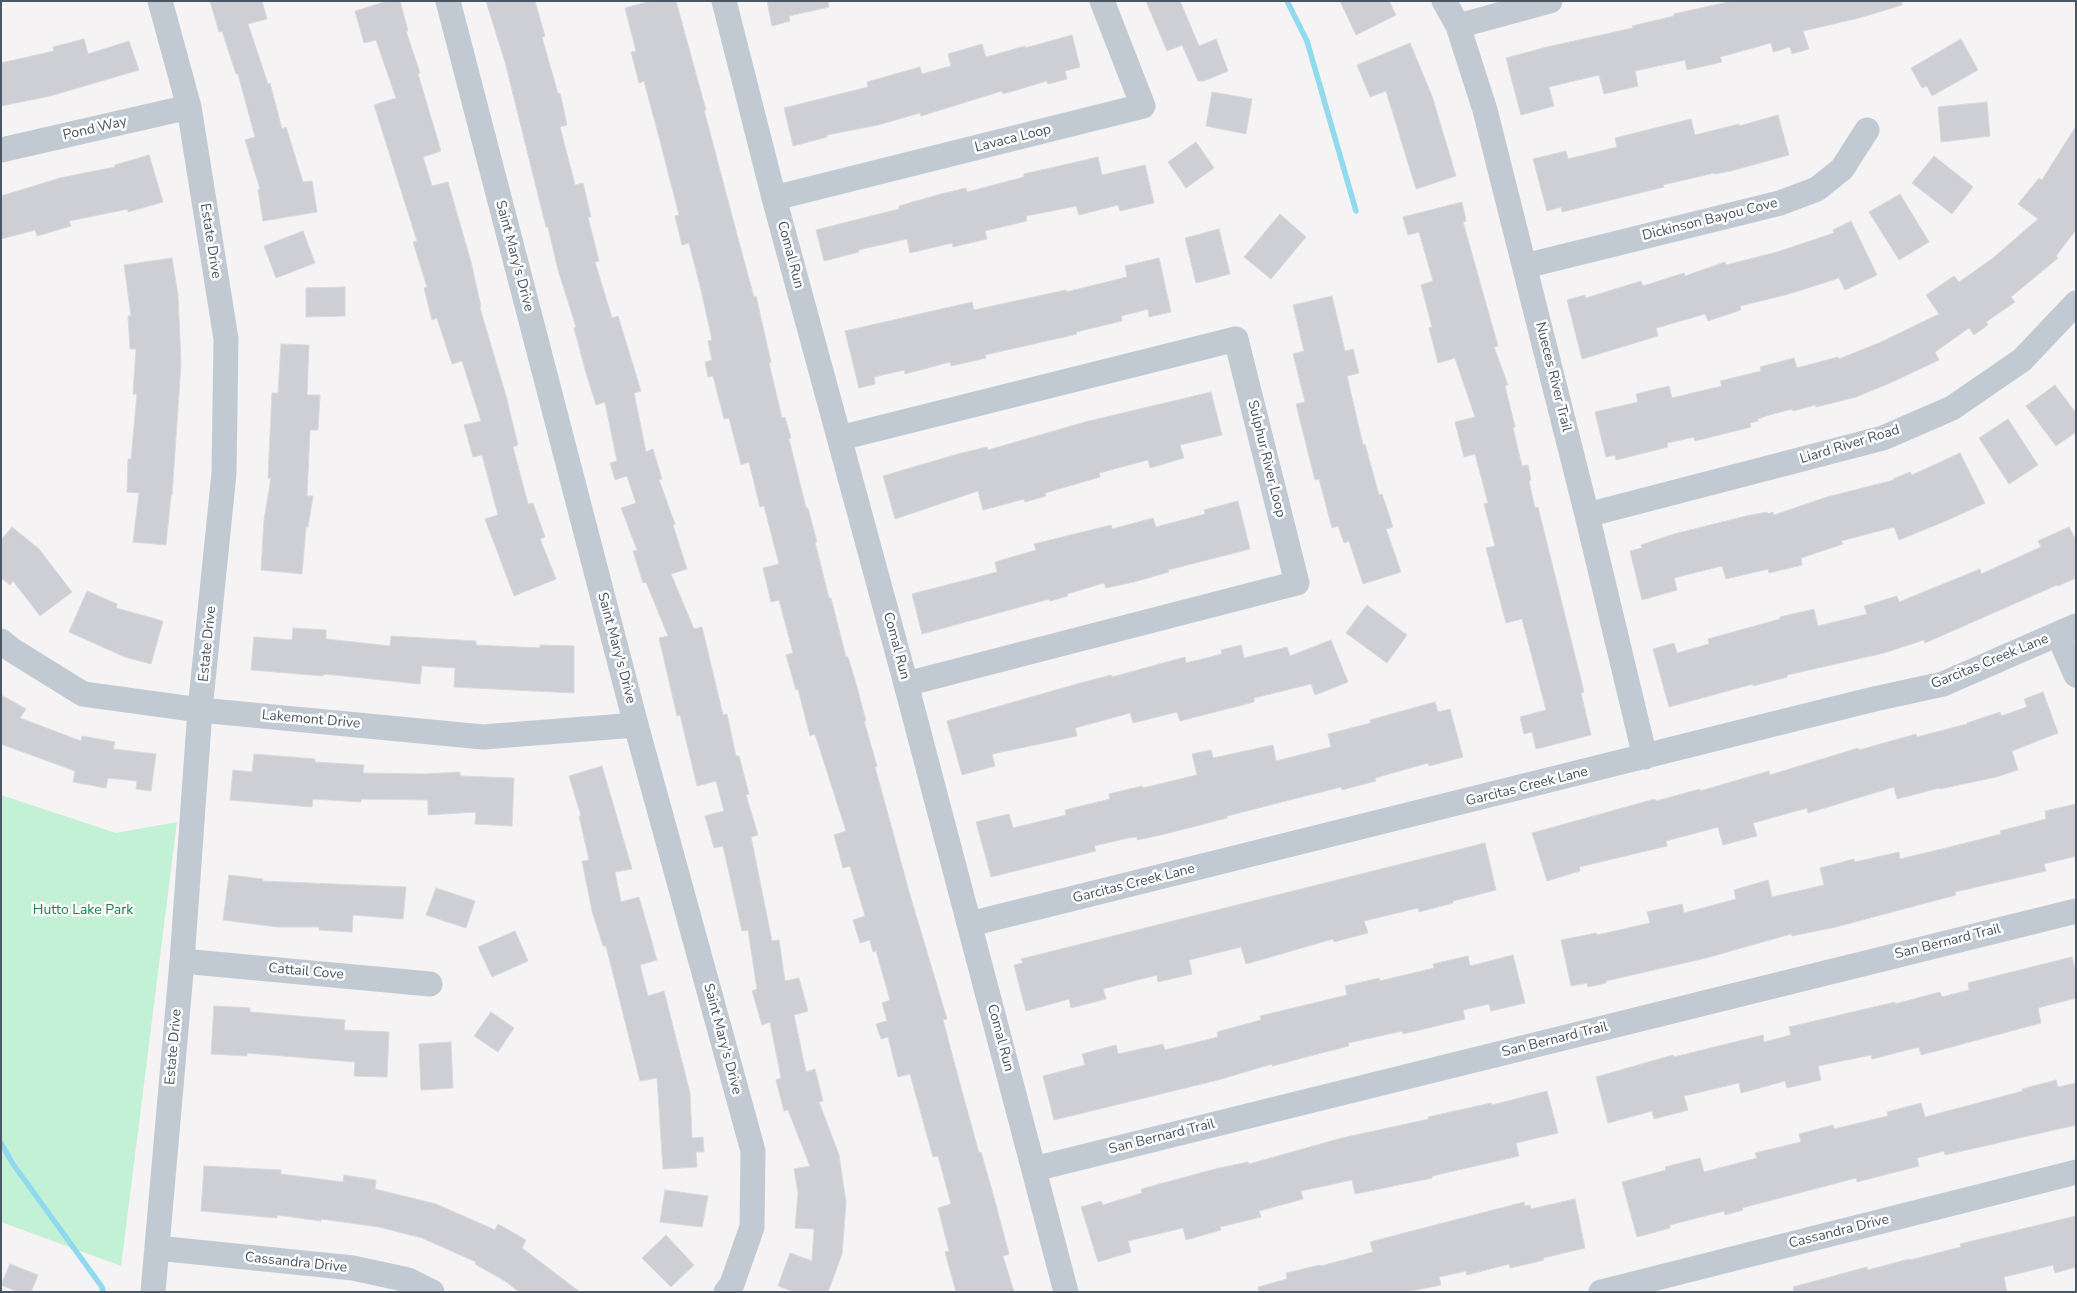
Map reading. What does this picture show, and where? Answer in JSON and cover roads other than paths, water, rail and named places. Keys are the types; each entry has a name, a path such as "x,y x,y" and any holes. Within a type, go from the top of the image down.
{"street":[{"name":"Estate Drive","path":"153,1292 182,961 200,710 224,473 226,339 189,107 160,1"},
{"name":"Saint Mary's Drive","path":"448,1 636,725 753,1151 752,1227 732,1284 726,1292"},
{"name":"Comal Run","path":"724,1 774,198 906,684 1066,1292"},
{"name":"Lavaca Loop","path":"774,198 1143,106 1102,1"},
{"name":"Nueces River Trail","path":"1444,1 1458,26 1483,102 1587,514 1645,757"},
{"path":"1458,26 1550,1"},
{"name":"Pond Way","path":"1,150 189,107"},
{"name":"Dickinson Bayou Cove","path":"1525,266 1780,204 1817,189 1842,169 1867,130"},
{"name":"Liard River Road","path":"1587,514 1827,453 1892,434 1952,408 2022,360 2076,303"},
{"name":"Sulphur River Loop","path":"840,438 1236,339 1297,583 906,684"},
{"path":"2067,630 2076,675"},
{"name":"Garcitas Creek Lane","path":"970,924 1870,700 1943,684 2067,630"},
{"name":"Lakemont Drive","path":"1,641 12,650 82,694 200,710 482,737 636,725"},
{"name":"San Bernard Trail","path":"1034,1169 2076,911"},
{"name":"Cattail Cove","path":"182,961 430,984"},
{"name":"Cassandra Drive","path":"1617,1290 2076,1172"},
{"name":"Cassandra Drive","path":"157,1248 353,1268 408,1280 432,1292"}],"waterway":[{"path":"1287,1 1307,41 1356,211"},
{"path":"1,1143 13,1164 102,1287 103,1292"}],"park label":[{"name":"Hutto Lake Park","path":"83,911"}]}
